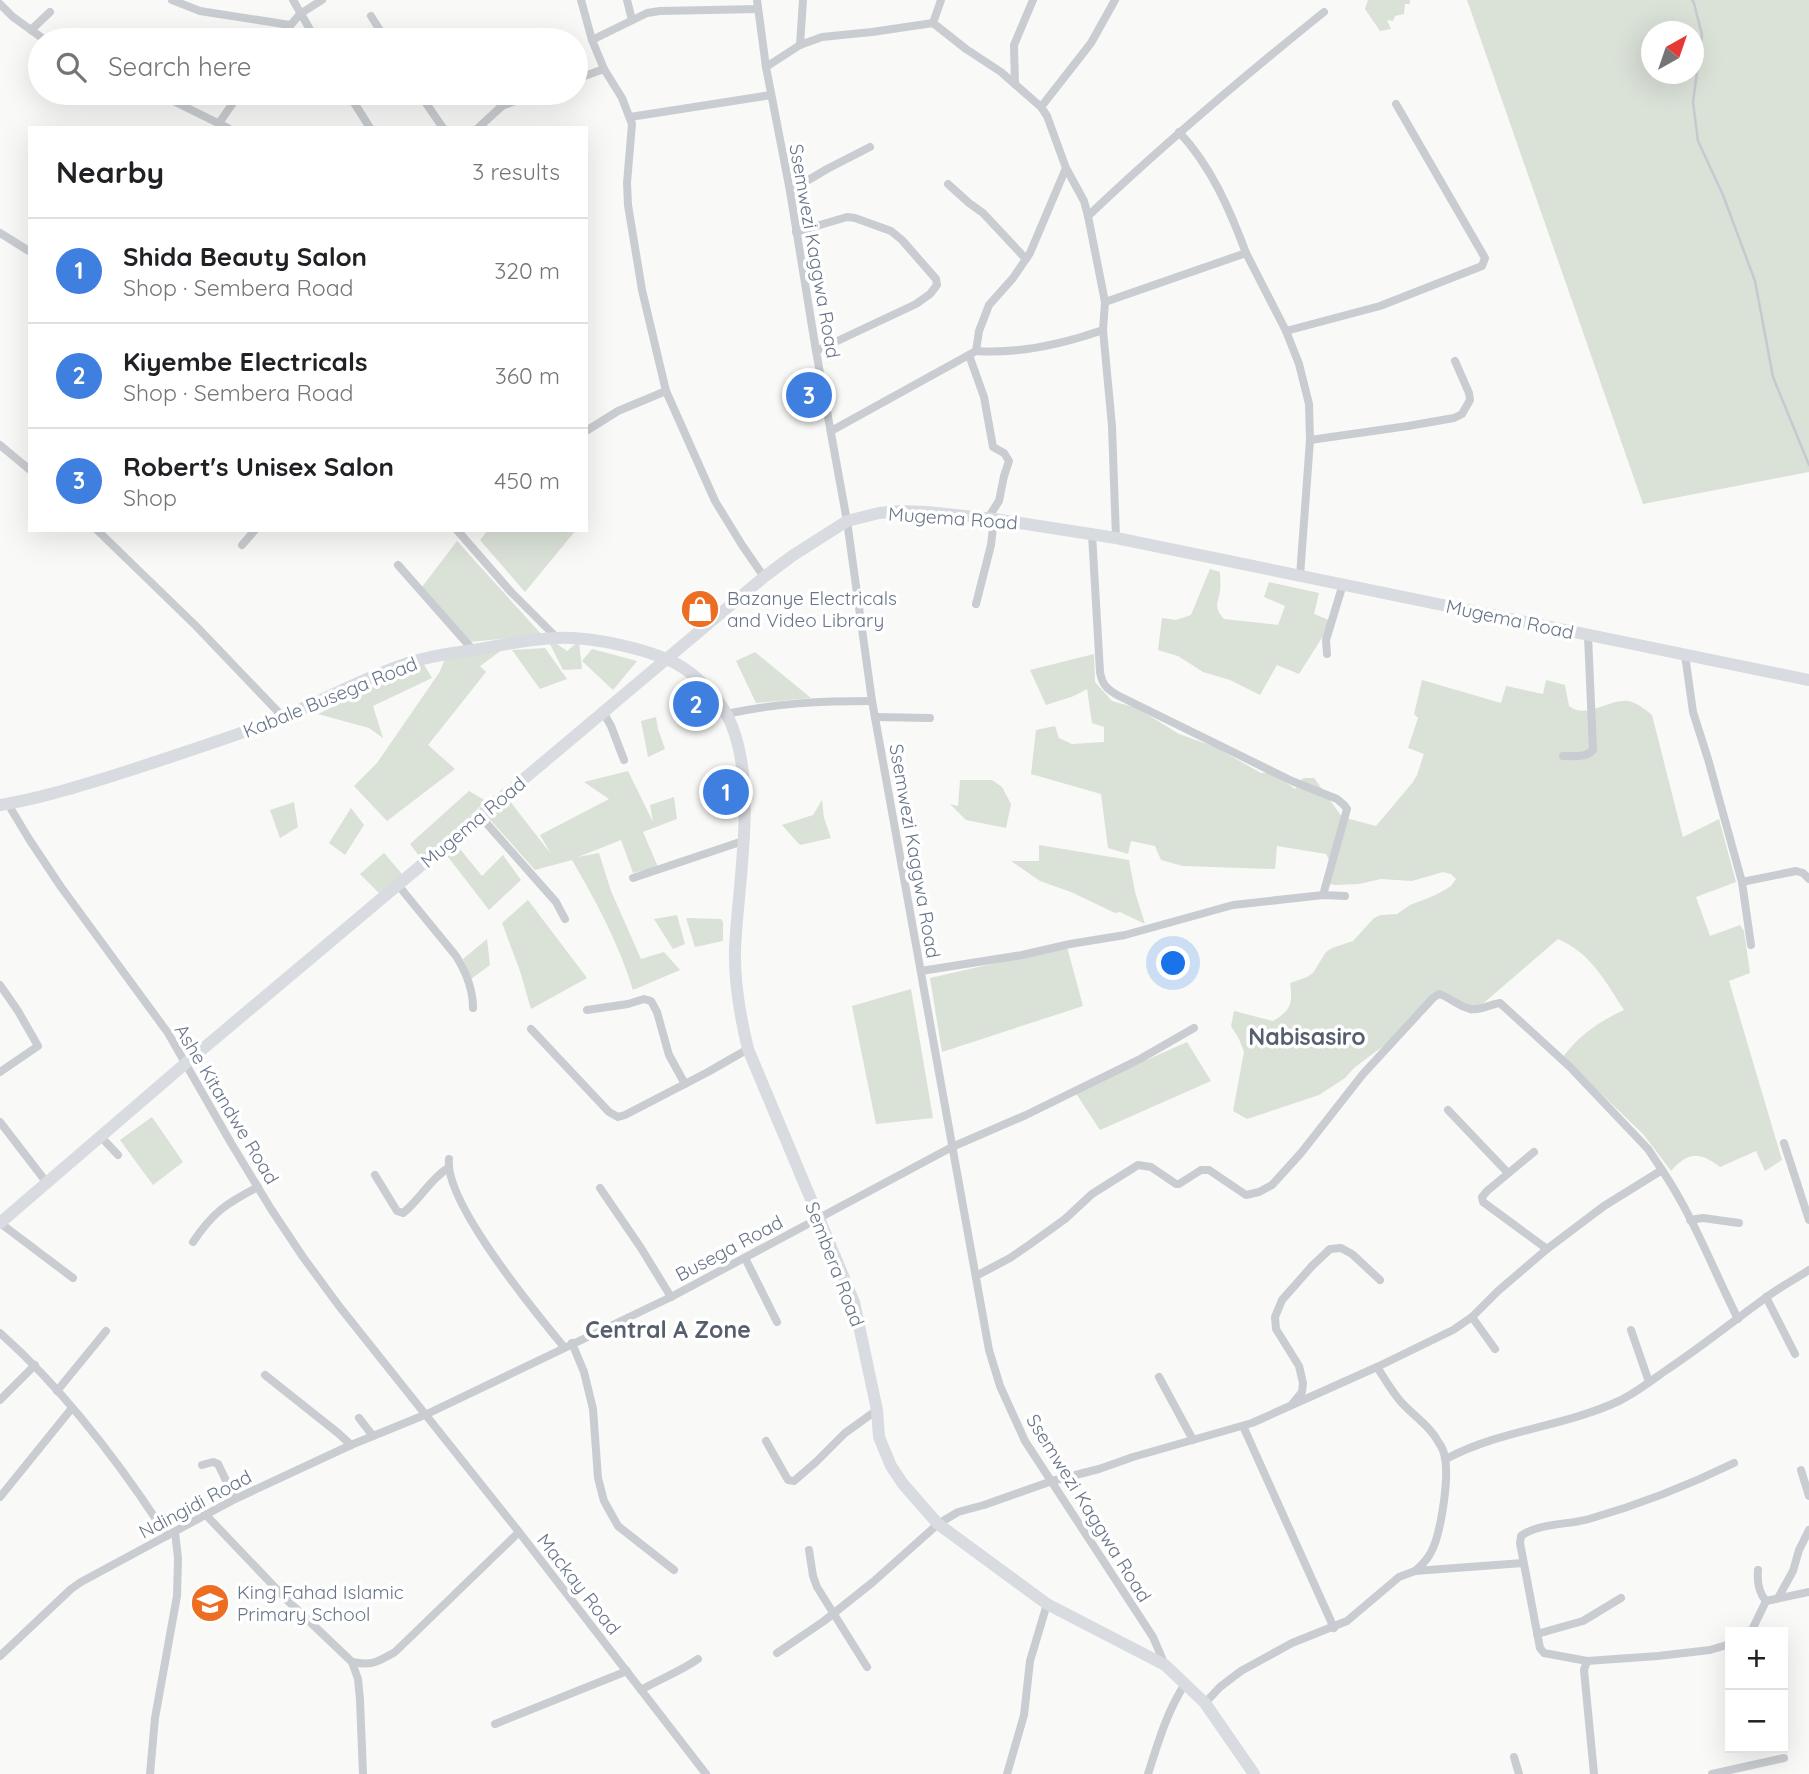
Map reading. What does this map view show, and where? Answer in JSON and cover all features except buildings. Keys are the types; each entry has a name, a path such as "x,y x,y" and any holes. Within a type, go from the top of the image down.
{"street":[{"path":"172,0 200,11 290,25"},
{"path":"293,0 309,28"},
{"path":"288,28 300,14 322,0"},
{"path":"582,0 592,40 630,117 632,134 628,205 642,290 667,391 715,500 764,577"},
{"path":"627,0 632,20"},
{"path":"800,45 803,0"},
{"path":"933,23 941,0"},
{"path":"1015,84 1014,45 1033,0"},
{"path":"1041,107 1091,43 1115,0"},
{"path":"0,4 28,28"},
{"path":"592,40 647,13 757,5"},
{"name":"Ssemwezi Kaggwa Road","path":"757,5 847,521 872,701 989,1349 1000,1386 1025,1441 1153,1637 1165,1665"},
{"path":"33,28 51,12"},
{"path":"1088,216 1180,132 1324,12"},
{"path":"371,16 378,28"},
{"path":"766,67 800,45 822,37 933,23 1015,84 1041,107 1047,116 1066,168 1081,194 1105,302 1103,330 1112,426 1116,538"},
{"path":"588,75 604,69"},
{"path":"630,117 771,95"},
{"path":"1286,331 1380,306 1485,263 1485,258 1396,104"},
{"path":"182,105 225,126"},
{"path":"219,123 232,105"},
{"path":"356,105 369,126"},
{"path":"427,105 442,126"},
{"path":"480,126 502,106"},
{"path":"1180,132 1197,151 1236,225 1246,253 1286,331 1299,364 1309,404 1310,440 1300,576"},
{"path":"790,191 870,147"},
{"path":"976,604 991,545 991,519 999,501 1009,461 1004,453 993,447 984,397 972,353 989,305 1026,259 1066,168"},
{"path":"948,184 983,213 1026,259"},
{"path":"796,232 847,217 855,218 891,231 936,279 937,285 930,294 916,304 816,351"},
{"path":"0,233 28,250"},
{"path":"1105,302 1246,253"},
{"path":"831,430 972,353 1015,351 1103,330"},
{"path":"1310,440 1420,424 1462,414 1470,400 1455,361"},
{"path":"588,430 609,415 667,391"},
{"path":"0,445 28,468"},
{"name":"Mugema Road","path":"2,1217 47,1183 764,577 847,521 900,511 991,519 1092,534 1809,680"},
{"path":"99,532 196,626 284,718"},
{"path":"242,545 253,532"},
{"path":"459,532 511,592 557,638"},
{"path":"1092,534 1100,672 1104,686 1111,692 1280,775 1341,801 1347,809 1323,895"},
{"path":"398,565 473,650"},
{"path":"1327,654 1326,640 1343,584"},
{"path":"1563,756 1583,755 1593,750 1588,636"},
{"name":"Kabale Busega Road","path":"4,804 59,792 161,761 284,718 405,664 440,655 557,638 610,643 666,659"},
{"path":"1685,655 1693,712 1742,882 1751,945"},
{"name":"Sembera Road","path":"666,659 698,679 714,697 733,727 744,784 743,841 735,949 738,1012 748,1049 854,1303 877,1410 879,1437 891,1466 938,1524 1046,1604 1165,1665 1205,1703 1254,1774"},
{"path":"726,714 787,703 872,701"},
{"path":"603,712 624,760"},
{"path":"875,718 930,718"},
{"name":"Ashe Kitandwe Road","path":"4,804 168,1033 258,1187 303,1257 339,1306 427,1414"},
{"path":"480,816 556,902 565,919"},
{"path":"633,878 743,841"},
{"path":"1742,882 1796,871 1809,878"},
{"path":"398,885 462,965 473,994 473,1008"},
{"path":"921,971 1125,935 1233,905 1323,895 1345,896"},
{"path":"0,985 38,1046 0,1072"},
{"path":"976,1276 1029,1245 1065,1219 1091,1194 1138,1165 1151,1167 1175,1184 1201,1170 1209,1170 1246,1195 1272,1185 1301,1153 1363,1074 1439,994 1472,1009 1500,1003 1570,1068 1648,1149 1690,1220 1738,1318"},
{"path":"587,1010 644,999 651,1001 657,1012 669,1055 685,1084"},
{"name":"Busega Road","path":"427,1414 671,1297 952,1147 1026,1115 1128,1065 1194,1028"},
{"path":"531,1029 609,1112 618,1117 748,1049"},
{"path":"1448,1110 1508,1173"},
{"path":"0,1122 47,1183"},
{"path":"101,1137 118,1156"},
{"path":"1784,1143 1809,1220"},
{"path":"1534,1152 1482,1197 1483,1202 1547,1249"},
{"path":"375,1175 397,1211 403,1213 448,1164 459,1199 477,1231 516,1286 568,1345 584,1372 593,1409 598,1478 604,1501 618,1526 674,1570"},
{"path":"777,1653 834,1613 938,1524 958,1512 1052,1481 1243,1426 1453,1330 1472,1317 1547,1249 1604,1206 1662,1170"},
{"path":"193,1242 219,1210 258,1187"},
{"path":"600,1188 671,1297"},
{"path":"2,1217 73,1278"},
{"path":"1690,1220 1703,1218 1739,1223"},
{"path":"1291,1406 1302,1392 1303,1383 1299,1366 1276,1329 1275,1317 1282,1300 1330,1249 1340,1248 1352,1254 1380,1280"},
{"path":"745,1258 777,1322"},
{"path":"1446,1459 1483,1443 1598,1410 1632,1394 1766,1297 1809,1270"},
{"path":"1766,1297 1795,1354"},
{"path":"1472,1317 1495,1349"},
{"path":"57,1391 106,1331"},
{"path":"1631,1331 1649,1382"},
{"path":"0,1333 35,1365 72,1408 171,1534 178,1558 177,1596 155,1718 150,1774"},
{"path":"0,1400 35,1365"},
{"path":"1205,1703 1241,1671 1292,1643 1347,1621 1399,1577 1423,1564 1432,1552 1443,1511 1446,1459 1435,1434 1399,1400 1377,1367"},
{"path":"265,1375 351,1445"},
{"path":"1159,1377 1193,1440"},
{"path":"0,1497 72,1408"},
{"path":"766,1441 788,1480 794,1481 845,1433 877,1410"},
{"name":"Ndingidi Road","path":"0,1656 71,1589 93,1574 235,1499 351,1445 427,1414"},
{"name":"Mackay Road","path":"427,1414 706,1774"},
{"path":"359,1418 373,1436"},
{"path":"1243,1426 1334,1628"},
{"path":"202,1465 213,1462 218,1464 235,1499"},
{"path":"1725,1646 1710,1650 1658,1656 1587,1661 1544,1653 1540,1648 1520,1543 1521,1536 1531,1530 1580,1522 1623,1509 1668,1493 1734,1463"},
{"path":"1801,1470 1809,1496"},
{"path":"205,1514 287,1600 352,1662 358,1679 363,1774"},
{"path":"1778,1598 1793,1571 1798,1550 1809,1530"},
{"path":"352,1662 372,1664 395,1652 519,1532"},
{"path":"809,1550 817,1587 867,1667"},
{"path":"1415,1570 1523,1563"},
{"path":"1758,1570 1758,1583 1766,1601"},
{"path":"1766,1601 1809,1592"},
{"path":"1537,1634 1583,1621 1620,1598"},
{"path":"1753,1627 1766,1601"},
{"path":"1007,1774 1024,1715 1030,1661 1046,1604"},
{"path":"642,1690 698,1659"},
{"path":"1587,1661 1584,1670 1594,1774"},
{"path":"495,1724 627,1671"},
{"path":"1148,1774 1160,1733 1185,1684"},
{"path":"1514,1757 1519,1774"},
{"path":"1712,1774 1784,1758"}],"shaded area":[{"path":"1368,0 1410,0 1410,4 1405,4 1404,14 1395,16 1393,21 1387,20 1391,29 1380,31 1365,9"},
{"path":"1467,0 1809,0 1809,472 1643,504"},
{"path":"486,532 574,532 525,592 480,540"},
{"path":"457,541 542,635 470,642 422,587"},
{"path":"1210,569 1220,572 1217,608 1224,619 1278,625 1285,606 1264,597 1269,582 1319,593 1314,614 1329,620 1325,633 1299,674 1277,665 1260,695 1230,680 1203,672 1178,656 1158,650 1162,618 1176,620 1191,615"},
{"path":"579,641 582,669 563,670 549,642 554,642 567,651"},
{"path":"545,648 567,679 540,689 512,650"},
{"path":"592,649 637,661 613,690 582,661"},
{"path":"502,650 480,666 486,672 428,745 455,769 387,821 354,786 377,763 439,673 445,659"},
{"path":"755,652 811,698 756,703 736,661"},
{"path":"1094,654 1095,682 1112,701 1137,708 1179,734 1215,747 1261,773 1272,772 1295,789 1303,778 1314,778 1342,817 1376,826 1413,782 1424,754 1408,748 1418,718 1414,714 1422,680 1501,703 1506,686 1543,694 1546,680 1565,685 1569,706 1576,710 1590,710 1620,701 1634,703 1644,709 1652,715 1683,837 1719,819 1736,882 1696,897 1710,936 1740,925 1744,931 1750,973 1729,981 1782,1160 1765,1171 1756,1151 1720,1167 1706,1158 1694,1156 1683,1160 1671,1171 1644,1135 1563,1057 1575,1042 1590,1030 1624,1010 1588,960 1558,939 1471,1014 1443,995 1429,1002 1397,1036 1355,1067 1345,1078 1319,1095 1247,1119 1233,1111 1244,1052 1231,1026 1234,1011 1273,1021 1289,1006 1290,983 1313,973 1326,952 1353,941 1374,918 1397,914 1410,905 1445,890 1456,879 1443,872 1412,881 1381,879 1359,884 1329,884 1332,866 1326,854 1277,846 1275,869 1183,866 1161,860 1155,846 1131,841 1128,854 1108,848 1101,794 1031,774 1036,730 1055,726 1059,738 1072,744 1104,742 1104,727 1092,723 1087,689 1046,705 1030,670"},
{"path":"423,663 432,678 373,706 383,738 369,728 318,714"},
{"path":"656,717 665,749 648,757 641,721"},
{"path":"628,771 653,822 650,805 674,797 677,819 643,832 658,867 633,873 621,840 578,857 599,853 611,891 641,959 664,952 680,970 633,990 606,923 572,860 535,870 484,813 509,800 551,854 540,835 609,799 584,782"},
{"path":"960,780 992,780 1002,787 1011,804 1006,828 966,820 950,804 958,806"},
{"path":"469,791 486,801 422,860 410,844"},
{"path":"822,800 824,818 831,838 800,845 782,825 813,815"},
{"path":"294,802 298,827 280,838 270,810"},
{"path":"351,808 364,825 345,855 329,843"},
{"path":"456,844 482,876 503,855 521,880 489,910 445,853"},
{"path":"1039,845 1129,860 1145,924 1040,881 1011,861 1039,861"},
{"path":"384,853 402,874 379,893 360,874"},
{"path":"528,900 587,978 531,1009 502,923"},
{"path":"677,915 685,944 673,949 654,919"},
{"path":"686,918 721,919 723,941 695,947"},
{"path":"487,939 490,965 471,979 463,959"},
{"path":"1067,947 1083,1006 942,1052 930,978"},
{"path":"911,989 933,1118 876,1124 852,1006"},
{"path":"1187,1042 1211,1081 1100,1130 1075,1092"},
{"path":"152,1117 183,1162 153,1185 120,1140"}],"waterway":[{"path":"1692,0 1702,35 1693,102 1698,141 1723,195 1755,281 1773,377 1809,465"}],"place":[{"name":"Robert's Unisex Salon","path":"809,395"},
{"name":"Bazanye Electricals and Video Library","path":"700,609"},
{"name":"Kiyembe Electricals","path":"696,704"},
{"name":"Shida Beauty Salon","path":"726,792"},
{"name":"King Fahad Islamic Primary School","path":"210,1603"}],"district":[{"name":"Nabisasiro","path":"1307,1036"},
{"name":"Central A Zone","path":"668,1329"}]}
